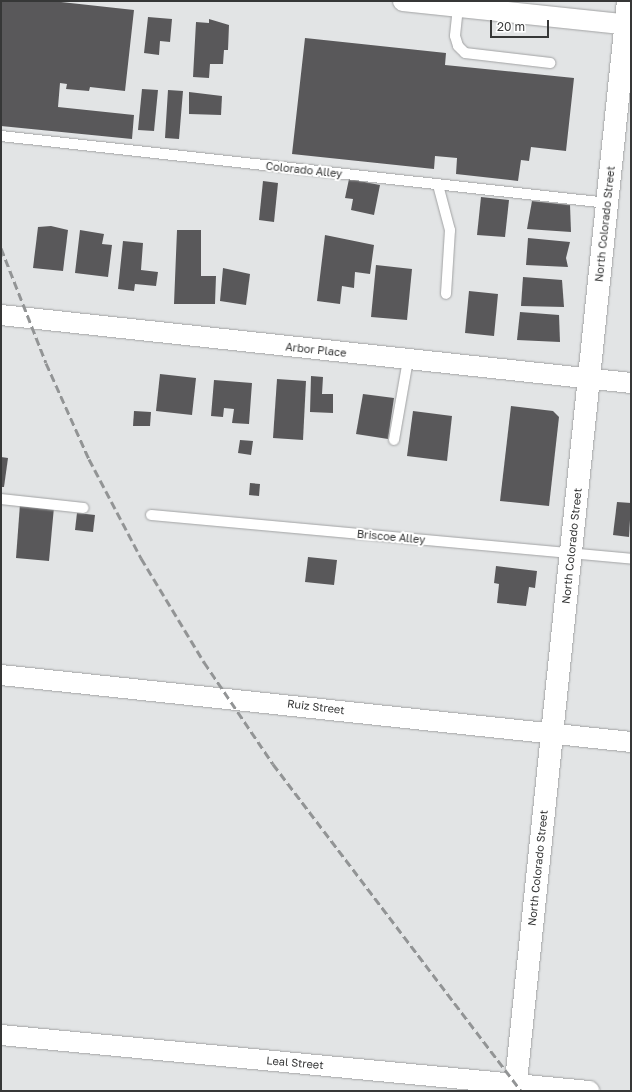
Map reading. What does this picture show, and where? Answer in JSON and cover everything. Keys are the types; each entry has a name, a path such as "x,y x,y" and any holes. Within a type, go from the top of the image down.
{"main road":[{"name":"North Colorado Street","path":"515,1087 553,735 589,379 628,25 628,1"}],"street":[{"path":"403,1 462,5 628,25"},
{"name":"Arbor Place","path":"1,315 631,383"},
{"name":"Ruiz Street","path":"1,675 553,735 631,742"},
{"name":"Leal Street","path":"1,1035 515,1087 589,1091"}],"lane":[{"path":"462,5 455,36 458,46 465,53 550,63"},
{"name":"Colorado Alley","path":"1,136 608,203"},
{"path":"438,185 450,230 446,294"},
{"path":"394,440 408,360"},
{"path":"1,499 84,508"},
{"name":"Briscoe Alley","path":"151,515 631,559"}],"building":[{"path":"1,1 52,1 134,10 125,91 90,87 89,91 66,89 67,84 60,83 58,107 134,115 132,139 1,126"},
{"path":"148,17 172,19 170,42 160,41 159,55 144,53"},
{"path":"209,19 229,25 228,50 224,50 223,64 210,64 209,78 193,77 196,22 209,23"},
{"path":"305,38 446,53 445,65 574,78 566,151 531,147 529,161 521,160 518,181 456,174 457,158 435,156 434,169 292,154"},
{"path":"142,89 158,90 154,131 138,130"},
{"path":"168,90 183,91 179,139 165,138"},
{"path":"189,92 222,96 221,115 189,114"},
{"path":"349,179 380,185 374,215 351,210 353,199 345,198"},
{"path":"263,181 278,183 274,222 259,220"},
{"path":"481,197 509,200 505,237 477,235"},
{"path":"532,201 570,205 571,232 527,229"},
{"path":"51,226 68,230 63,271 33,268 38,227"},
{"path":"80,230 104,234 102,244 112,245 108,277 75,273"},
{"path":"177,230 201,230 201,276 216,276 215,304 174,304"},
{"path":"325,235 374,245 370,274 355,272 354,288 342,286 340,304 317,301"},
{"path":"528,238 570,242 566,258 568,267 526,265"},
{"path":"123,241 143,243 141,270 158,272 156,286 135,284 134,291 118,289"},
{"path":"376,265 412,269 407,320 371,317"},
{"path":"223,268 250,274 246,305 220,301"},
{"path":"523,277 562,280 564,307 521,306"},
{"path":"469,291 498,294 494,336 465,333"},
{"path":"520,312 559,315 560,342 517,340"},
{"path":"160,374 196,378 192,415 156,411"},
{"path":"311,376 323,377 322,394 333,394 333,413 310,412"},
{"path":"277,379 306,381 303,440 273,438"},
{"path":"214,380 252,383 249,424 232,423 234,409 224,408 223,417 211,416"},
{"path":"363,394 394,398 388,439 356,434"},
{"path":"511,406 553,411 559,417 549,506 500,501"},
{"path":"134,411 151,412 150,426 133,426"},
{"path":"413,411 452,416 447,461 407,456"},
{"path":"240,440 253,441 251,455 238,453"},
{"path":"1,457 8,458 4,487 1,487"},
{"path":"250,483 260,484 259,496 249,495"},
{"path":"617,502 631,503 629,537 613,535"},
{"path":"20,504 54,507 49,561 16,558"},
{"path":"77,513 95,515 93,532 75,530"},
{"path":"308,557 337,560 334,585 305,582"},
{"path":"496,566 537,571 535,588 529,587 526,606 497,603 499,584 494,583"}],"railway":[{"path":"1,248 46,363 89,459 141,558 204,662 273,764 521,1091"}]}
